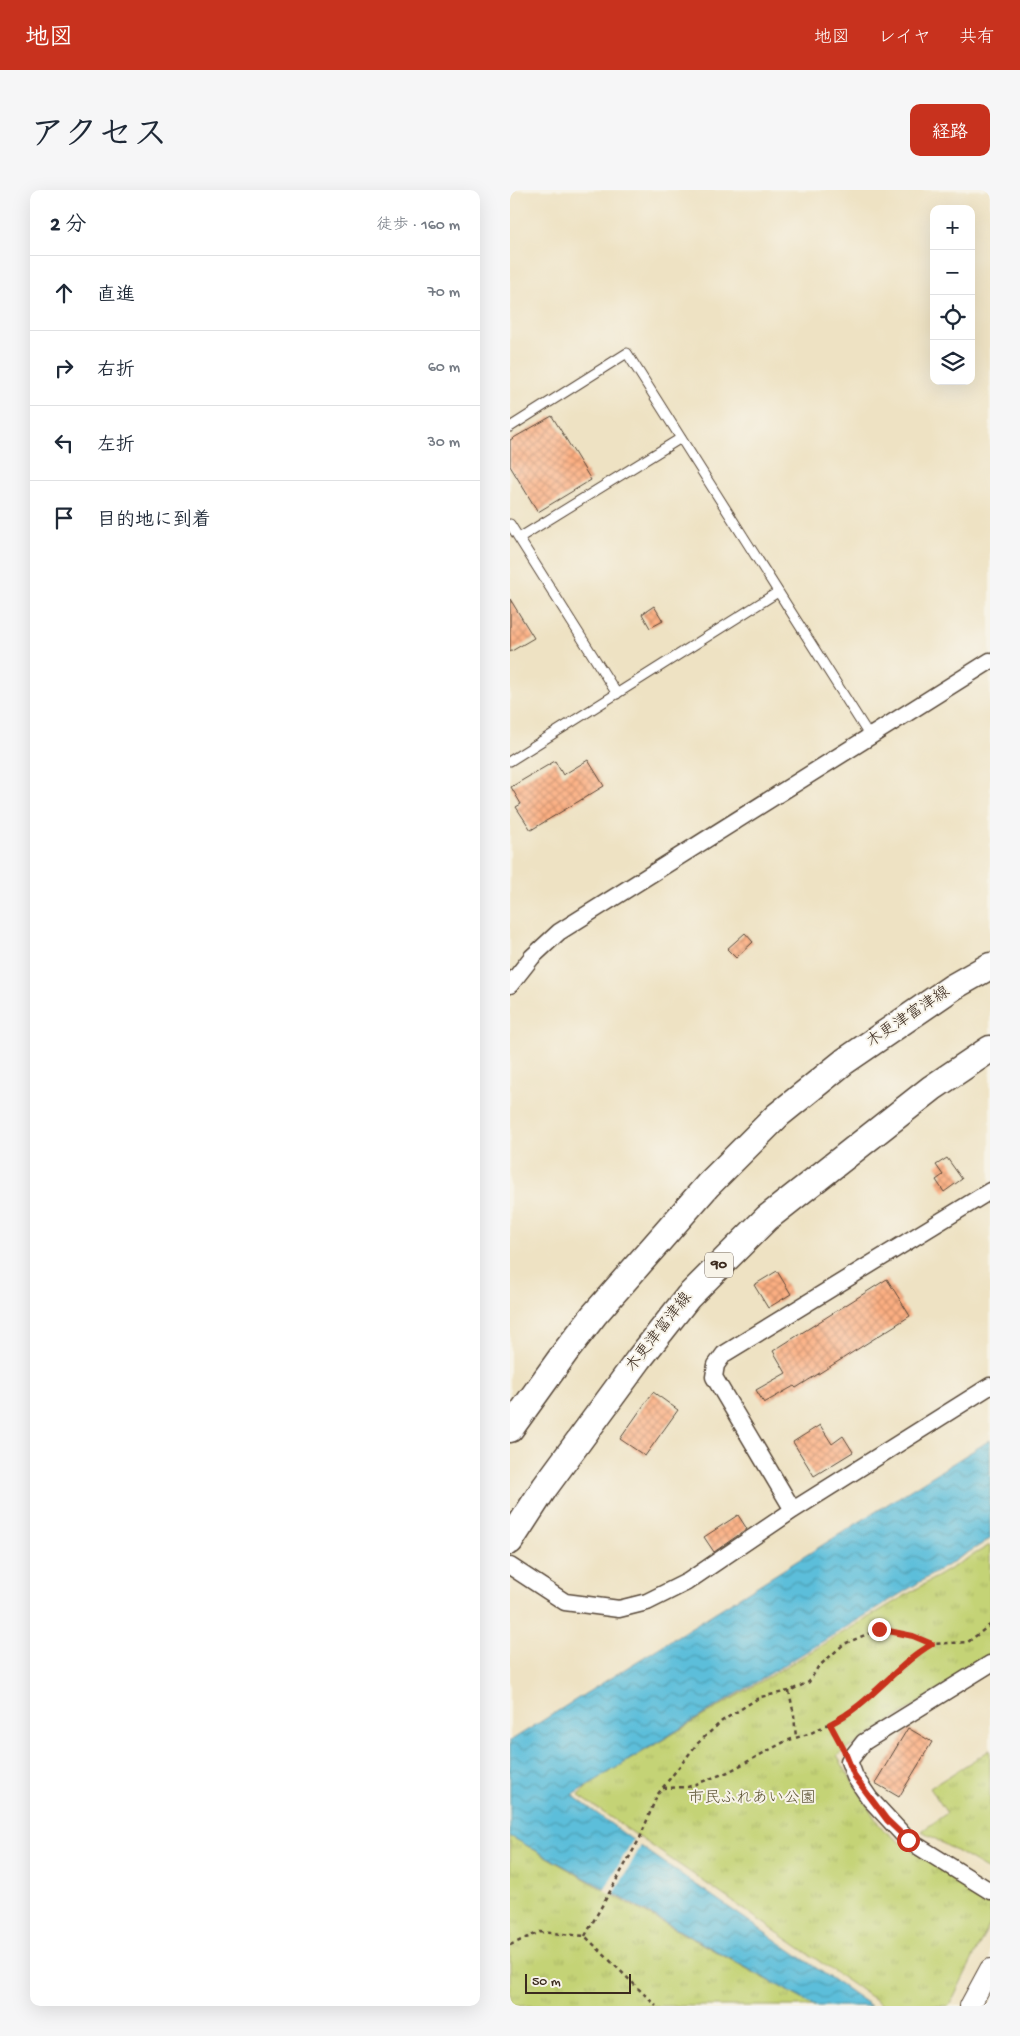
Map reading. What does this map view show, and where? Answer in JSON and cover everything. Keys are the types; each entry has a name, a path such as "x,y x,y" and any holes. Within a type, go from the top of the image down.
{"main road":[{"name":"木更津富津線","path":"510,1429 566,1350 601,1308 708,1185 778,1114 845,1061 953,987 990,966"},
{"name":"木更津富津線","path":"510,1542 545,1487 639,1359 688,1297 767,1218 932,1088 990,1050"}],"street":[{"path":"510,985 532,957 559,932 869,735 990,661"},
{"path":"793,1510 714,1377 716,1365 724,1354 990,1192"},
{"path":"510,1566 565,1602 619,1609 647,1602 687,1582 793,1510 990,1386"},
{"path":"990,1664 864,1742 849,1761 855,1777 870,1798 887,1820 908,1840 990,1891"},
{"path":"970,2006 990,1969"}],"lane":[{"path":"510,427 627,353 869,735"},
{"path":"518,538 681,438"},
{"path":"510,524 617,694"},
{"path":"510,761 778,592"}],"path":[{"path":"585,1936 640,1838 657,1796 697,1744 722,1721 760,1697 789,1692 809,1682 818,1666 844,1644 879,1629 913,1636 932,1644 968,1642 990,1626"},
{"path":"663,1788 688,1788 728,1772 786,1741 830,1724 860,1705 920,1651 932,1644"},
{"path":"789,1692 794,1714 796,1738"},
{"path":"830,1724 849,1761"},
{"path":"510,1945 540,1932 585,1936 656,2006"},
{"path":"648,2006 649,1999"}],"green space":[{"name":"市民ふれあい公園","path":"990,1545 990,1656 837,1756 881,1828 905,1846 990,1897 990,1924 949,2006 884,2006 578,1795 594,1781"},
{"path":"990,1750 990,1871 922,1831 947,1813 930,1788"},
{"path":"510,1836 618,1898 815,2006 510,2006"}],"water":[{"path":"990,1440 990,1539 572,1795 646,1850 871,2006 815,2006 510,1836 510,1741"}],"pier":[{"path":"634,1838 642,1844 613,1896 604,1891"}],"building":[{"path":"552,416 591,480 538,512 510,466 510,440"},
{"path":"510,599 534,638 510,652"},
{"path":"654,606 663,621 650,628 642,614"},
{"path":"588,760 604,786 531,830 516,807 521,804 511,787 555,761 563,775"},
{"path":"745,933 753,942 736,958 727,949"},
{"path":"947,1158 962,1179 944,1192 936,1180 943,1175 936,1165"},
{"path":"777,1271 791,1294 768,1308 754,1285"},
{"path":"887,1279 910,1316 796,1388 794,1386 764,1403 756,1390 786,1373 773,1351"},
{"path":"653,1392 678,1410 645,1456 620,1439"},
{"path":"820,1425 832,1444 843,1436 853,1452 814,1476 793,1442"},
{"path":"738,1515 747,1529 714,1552 704,1537"},
{"path":"908,1728 932,1742 899,1797 875,1783"}],"route":[{"path":"879,1629 913,1636 932,1644 920,1651 860,1705 830,1724 844,1750 855,1777 887,1820 908,1840"}]}
